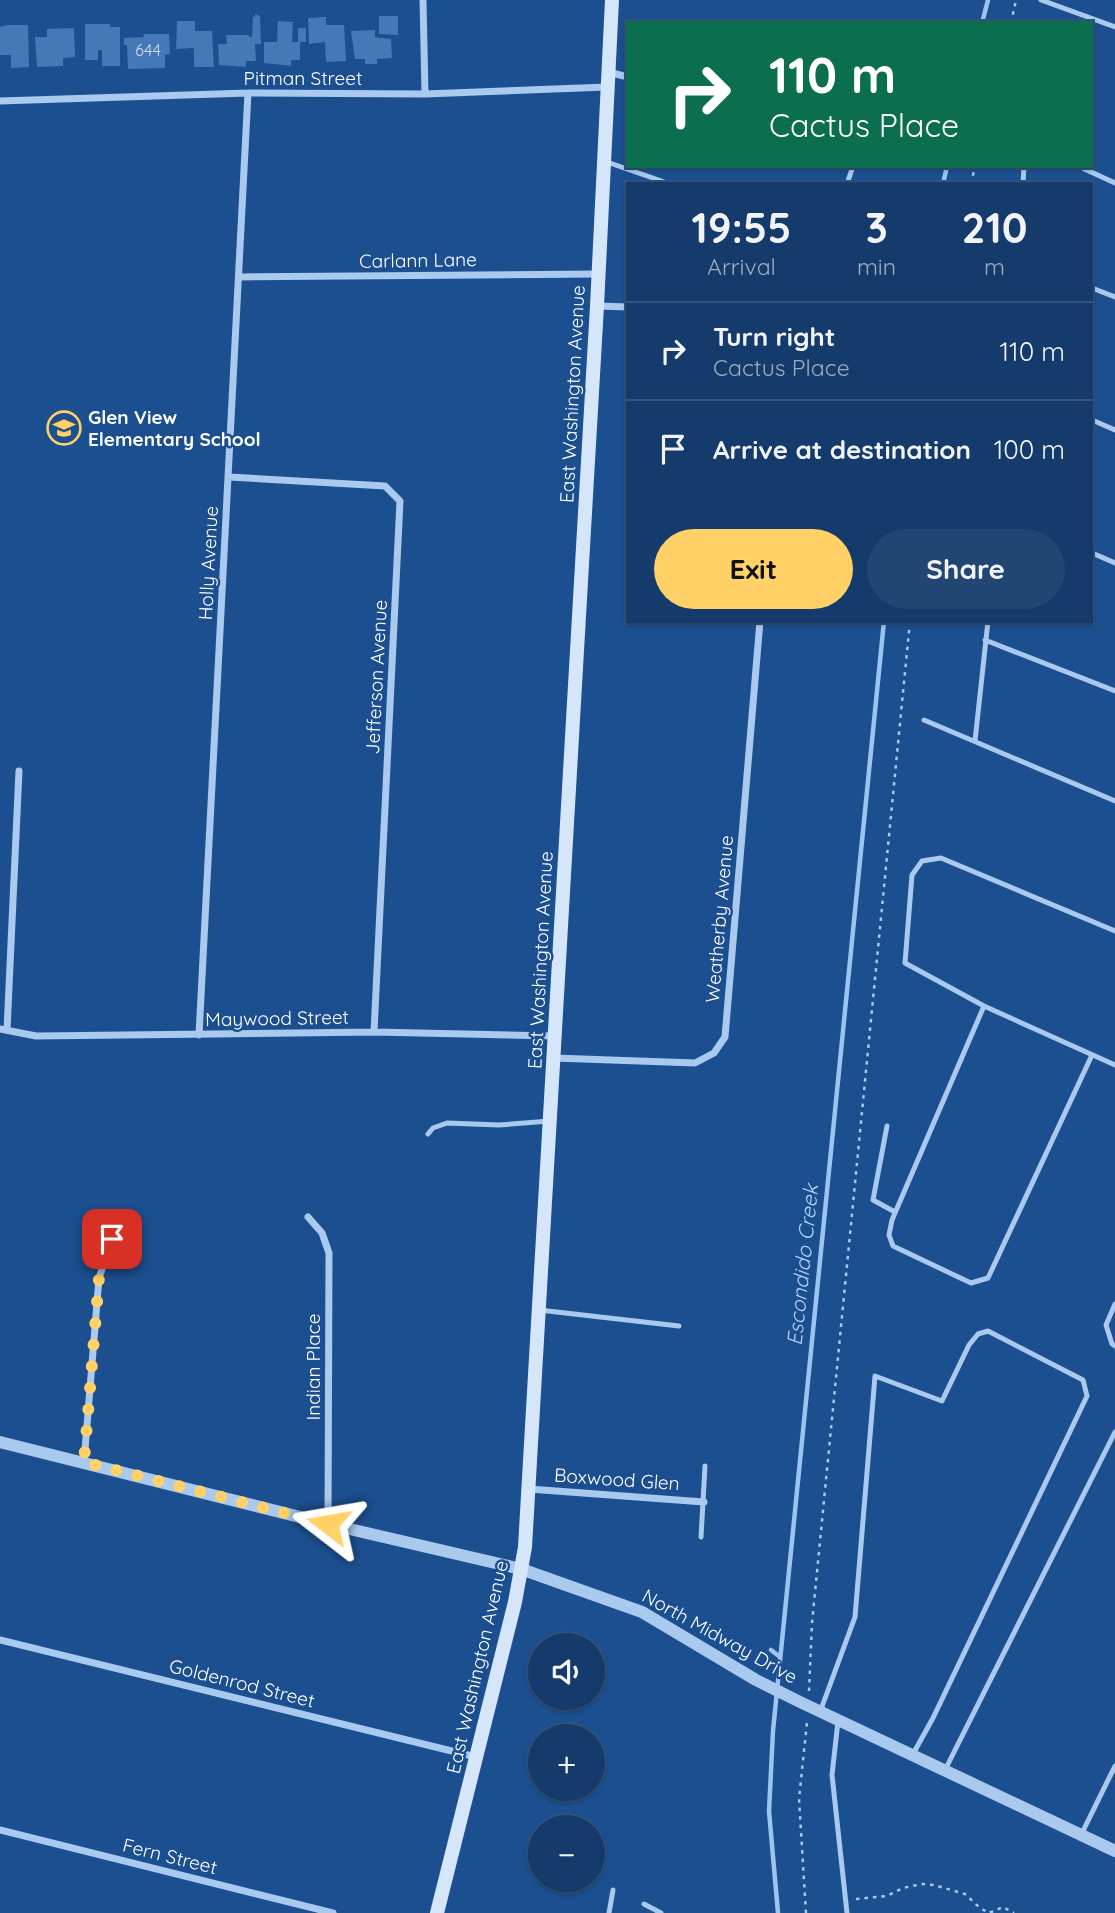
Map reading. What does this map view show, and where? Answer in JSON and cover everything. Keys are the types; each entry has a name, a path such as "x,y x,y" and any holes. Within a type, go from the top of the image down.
{"main road":[{"name":"East Washington Avenue","path":"437,1913 514,1604 525,1547 599,274 612,0"}],"street":[{"path":"423,0 425,94"},
{"path":"608,72 626,77"},
{"name":"Pitman Street","path":"0,101 248,93 425,94 607,87"},
{"name":"Holly Avenue","path":"199,1035 248,93"},
{"name":"Carlann Lane","path":"239,277 599,274"},
{"path":"597,306 626,307"},
{"name":"Jefferson Avenue","path":"229,477 386,486 400,501 374,1032"},
{"name":"Weatherby Avenue","path":"553,1058 695,1063 714,1053 724,1037 760,623"},
{"path":"4,1030 19,771"},
{"name":"Maywood Street","path":"4,1030 36,1036 374,1032 554,1036"},
{"name":"Indian Place","path":"308,1217 322,1233 330,1253 328,1524"},
{"path":"84,1462 99,1278 119,1219"},
{"name":"North Midway Drive","path":"0,1442 520,1569 642,1612 756,1680 809,1707 1115,1851"},
{"name":"Boxwood Glen","path":"528,1489 704,1502"},
{"name":"Goldenrod Street","path":"0,1640 476,1757"},
{"name":"Fern Street","path":"0,1830 333,1913"}],"lane":[{"path":"1041,0 1115,27"},
{"path":"604,161 664,182"},
{"path":"1082,168 1115,183"},
{"path":"1093,288 1115,297"},
{"path":"1093,421 1115,430"},
{"path":"1093,553 1115,563"},
{"path":"975,741 988,623"},
{"path":"985,640 1115,691"},
{"path":"924,720 1115,801"},
{"path":"1115,931 941,858 922,861 912,875 905,963 984,1006 1115,1065"},
{"path":"984,1006 895,1212 890,1235 893,1246 971,1283 988,1278 1092,1055"},
{"path":"428,1134 433,1128 447,1124 499,1125 550,1121"},
{"path":"887,1126 873,1200 895,1212"},
{"path":"1115,1304 1106,1325 1112,1345 1115,1346"},
{"path":"539,1310 679,1325"},
{"path":"809,1707 834,1675 855,1617 875,1376 942,1401 969,1345 978,1334 988,1331 1083,1380 1087,1396 933,1718 913,1754"},
{"path":"945,1770 1115,1432"},
{"path":"701,1537 705,1466"},
{"path":"838,1719 832,1776 847,1913"},
{"path":"1080,1835 1115,1766"},
{"path":"608,1913 613,1890"},
{"path":"645,1904 661,1913"}],"path":[{"path":"1011,21 1016,0"},
{"path":"806,1913 799,1799 809,1707 812,1623 910,623"},
{"path":"846,1900 887,1896 903,1888 934,1885 965,1894 984,1912 989,1913 1003,1907 1014,1913"}],"building":[{"path":"255,14 260,16 261,44 255,44 256,61 246,61 246,67 219,65 218,44 227,44 226,35 252,37"},
{"path":"379,16 398,16 398,35 379,34"},
{"path":"326,17 326,25 344,25 346,61 326,62 325,42 309,44 308,18"},
{"path":"177,21 195,21 195,31 212,31 214,67 194,67 194,48 176,49"},
{"path":"278,21 293,22 292,42 300,42 300,60 291,60 291,66 264,63 264,42 277,42"},
{"path":"85,24 110,24 110,27 120,27 120,66 102,66 102,50 98,50 98,60 85,60"},
{"path":"28,25 29,67 11,68 11,55 0,55 0,27"},
{"path":"74,28 75,57 63,58 63,66 37,67 35,37 47,37 47,29"},
{"path":"298,28 306,28 306,42 298,42"},
{"path":"375,30 375,37 391,39 392,58 377,59 377,64 365,64 365,59 355,59 351,31"},
{"path":"143,34 169,34 170,54 165,55 165,68 128,69 124,38 144,37"}],"waterway":[{"name":"Escondido Creek","path":"983,21 988,0"},
{"name":"Escondido Creek","path":"943,182 947,168"},
{"name":"Escondido Creek","path":"778,1913 769,1811 773,1731 884,623"},
{"path":"771,1650 780,1657"}],"place":[{"name":"Glen View Elementary School","path":"64,428"}],"route":[{"path":"112,1239 99,1278 84,1462 328,1524"}]}
